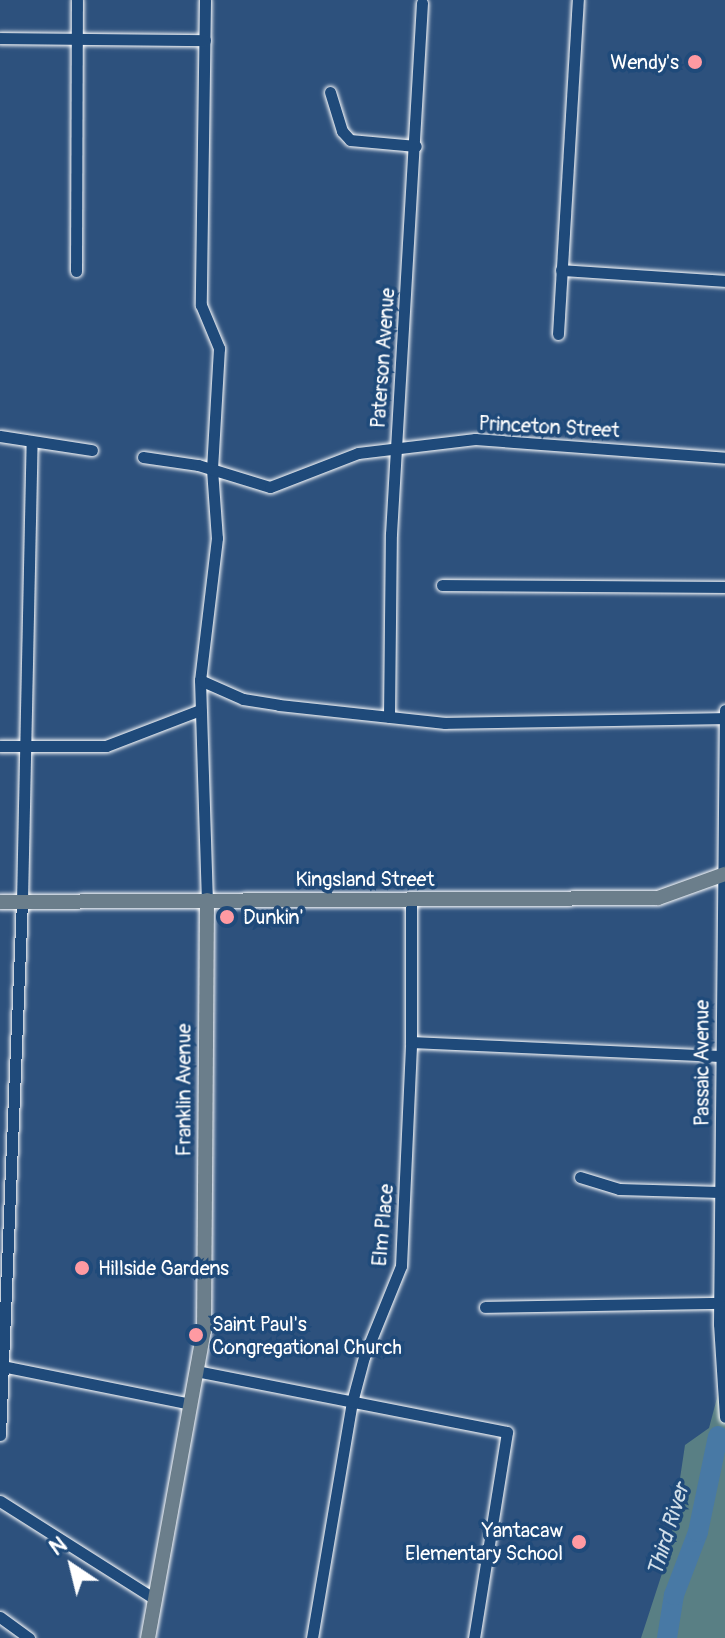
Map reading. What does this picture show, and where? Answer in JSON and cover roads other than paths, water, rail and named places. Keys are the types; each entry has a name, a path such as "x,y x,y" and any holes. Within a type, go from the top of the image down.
{"main road":[{"name":"Kingsland Street","path":"0,902 658,898 723,875"},
{"name":"Franklin Avenue","path":"148,1638 204,1331 207,900"}],"street":[{"path":"76,271 77,0"},
{"name":"Franklin Avenue","path":"205,0 201,305 219,348 212,469 217,538 200,680 207,900"},
{"path":"558,334 578,0"},
{"name":"Paterson Avenue","path":"389,717 395,447 416,146 422,3"},
{"path":"0,38 205,40"},
{"path":"330,92 342,131 350,140 416,146"},
{"path":"561,270 725,281"},
{"path":"0,436 92,450"},
{"name":"Princeton Street","path":"143,457 212,469 270,487 348,456 395,447 507,439 725,458"},
{"path":"0,1435 22,902 32,442"},
{"path":"442,585 725,587"},
{"path":"200,680 243,699 445,723 724,718"},
{"path":"0,746 106,746 200,710"},
{"name":"Passaic Avenue","path":"725,710 720,1056 722,1252 719,1303 725,1417"},
{"name":"Elm Place","path":"312,1638 352,1402 364,1357 401,1266 411,1042 411,899"},
{"path":"411,1042 720,1056"},
{"path":"580,1177 619,1189 720,1192"},
{"path":"485,1307 719,1303"},
{"path":"2,1366 190,1404"},
{"path":"196,1371 507,1432 474,1638"},
{"path":"0,1501 155,1599"},
{"path":"0,1617 29,1638"}],"waterway":[{"name":"Third River","path":"667,1638 674,1595 698,1532 718,1436"}],"place":[{"name":"Wendy's","path":"695,62"},
{"name":"Dunkin'","path":"227,917"},
{"name":"Hillside Gardens","path":"82,1268"},
{"name":"Saint Paul's Congregational Church","path":"196,1335"},
{"name":"Yantacaw Elementary School","path":"579,1542"}]}
